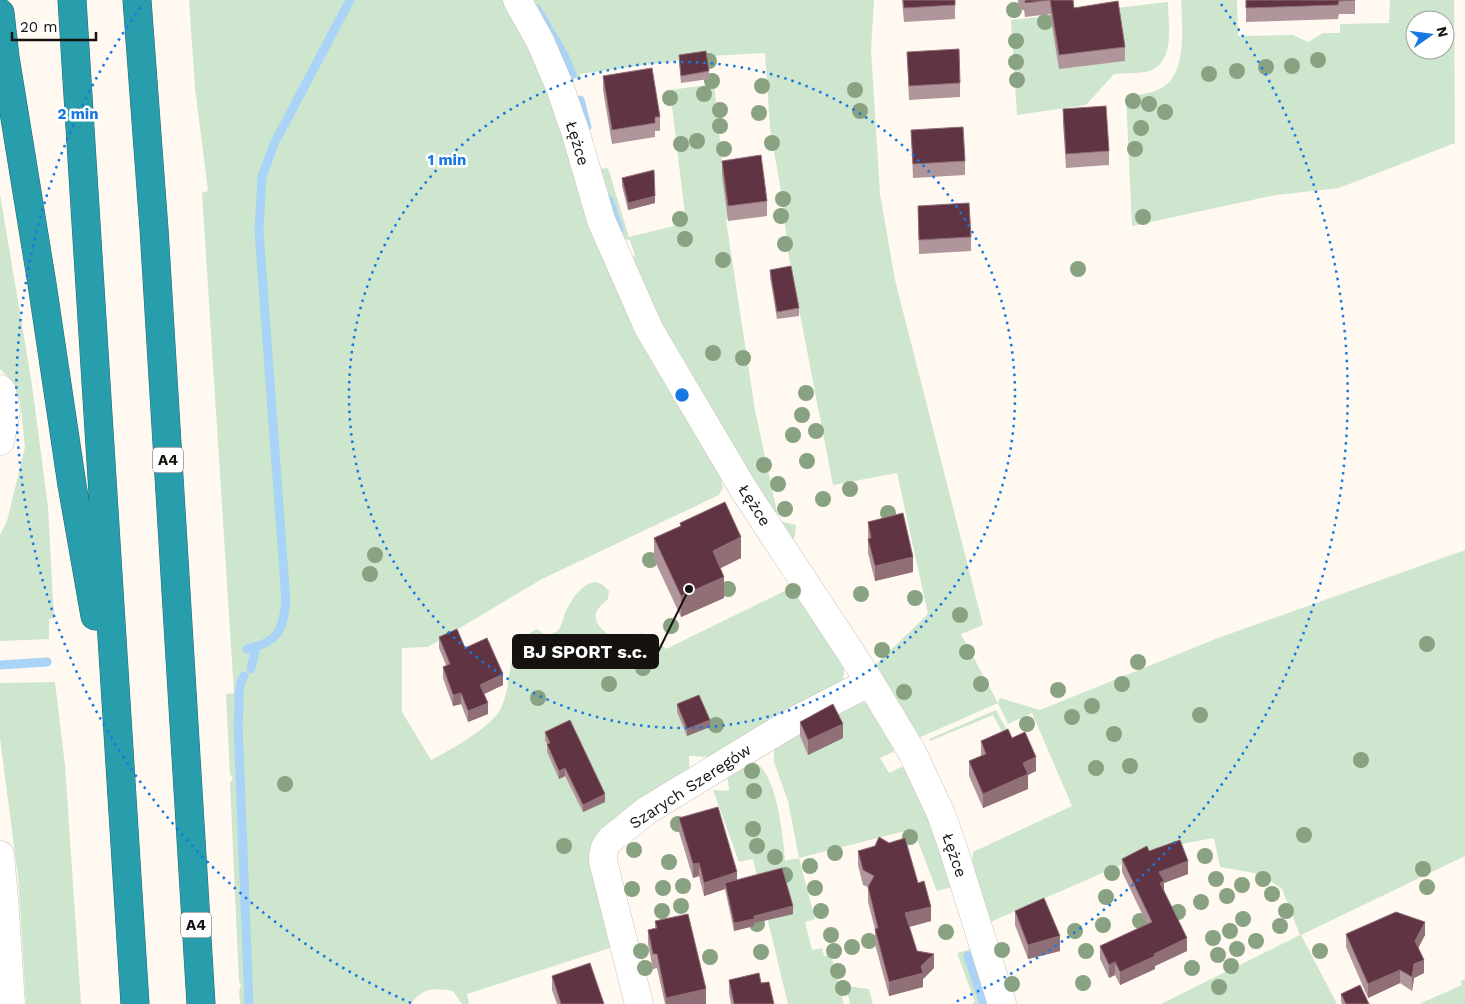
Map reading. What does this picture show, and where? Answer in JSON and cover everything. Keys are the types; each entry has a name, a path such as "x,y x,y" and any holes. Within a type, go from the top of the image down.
{"highway":[{"path":"72,0 135,1004"},
{"name":"A4","path":"137,0 154,238 201,1004"},
{"path":"142,75 147,0"},
{"path":"0,13 5,57 72,485 94,611 116,711"}],"street":[{"name":"Łężce","path":"517,0 540,41 559,85 576,134 601,220 649,328 744,490 870,682 912,752 941,814 960,867 1002,1004"},
{"path":"0,388 6,411 0,441"},
{"name":"Szarych Szeregów","path":"638,1004 603,861 606,845 646,811 796,720 870,682"},
{"path":"0,855 11,1004"}],"green space":[{"path":"189,0 509,0 720,474 723,487 719,495 542,579 428,647 402,648 402,712 431,760 467,739 493,719 503,702 518,645 526,636 537,629 545,635 557,631 576,595 586,585 591,583 597,582 609,591 608,599 596,613 597,621 605,632 617,637 637,634 648,635 666,649 797,585 843,663 843,683 712,757 689,756 690,778 607,833 616,946 467,994 469,1004 462,1004 453,991 434,989 420,994 411,1004 240,1004 239,992 241,985 239,982 230,783 233,778 230,774 226,694 234,693 202,193 208,191 195,88"},
{"path":"524,0 874,0 871,50 880,194 895,280 983,625 961,634 998,703 914,740 870,670 928,614 897,473 833,485 788,252 782,197 770,128 765,53 711,56 580,74 582,79 571,77 561,72"},
{"path":"1181,0 1237,0 1238,36 1293,35 1308,42 1323,33 1340,33 1340,24 1389,23 1390,0 1454,0 1454,10 1405,10 1405,60 1454,60 1455,143 1339,188 1276,195 1132,226 1126,96 1155,91 1170,81 1179,64 1182,31"},
{"path":"1168,2 1169,41 1167,51 1158,66 1145,72 1114,74 1086,105 1017,115 1011,20"},
{"path":"714,84 728,219 726,220 755,410 779,521 796,525 795,536 792,542 786,540 626,261 635,256 630,240 617,239 598,169 608,168 629,237 686,223 670,90"},
{"path":"0,194 32,385 48,507 54,618 49,619 49,639 0,641 0,535 7,521 25,447 20,400 7,376 0,369"},
{"path":"1465,550 1465,856 1301,935 1337,1004 1161,1004 1300,935 1282,889 1260,874 1220,867 1214,838 1176,845 1130,861 988,923 971,876 973,852 1072,806 1032,713 1008,724 998,703 1000,698 1040,710 1218,638"},
{"path":"55,682 65,765 81,1004 26,1004 18,877 0,738 0,683"},
{"path":"860,701 868,704 895,743 893,752 880,758 889,773 901,767 909,769 956,886 937,891 913,829 799,858 788,801 774,762 774,742"},
{"path":"996,710 1007,730 1002,732 993,715 930,741 929,739"},
{"path":"747,758 760,766 771,785 783,838 785,861 799,858 815,919 805,922 812,950 822,948 824,956 831,955 844,1004 788,1004 753,859 739,862 713,790 727,791 729,789 727,775"},
{"path":"971,949 991,1004 971,1004 975,1002 957,953"},
{"path":"1465,979 1465,1004 1419,1004 1462,985 1460,981"},
{"path":"846,986 869,989 873,1004 850,1004"}],"building":[{"path":"903,0 955,0 955,5 904,8"},
{"path":"1025,0 1050,0 1025,3"},
{"path":"1050,0 1073,0 1074,8 1118,1 1125,47 1059,55"},
{"path":"1246,0 1355,0 1339,1 1338,5 1246,8"},
{"path":"959,49 960,83 909,86 907,52"},
{"path":"706,51 709,71 681,76 679,55"},
{"path":"652,68 660,117 655,117 655,123 612,130 603,76"},
{"path":"1106,106 1109,151 1066,154 1063,109"},
{"path":"963,127 965,161 913,164 911,130"},
{"path":"761,155 767,201 728,206 722,161"},
{"path":"654,170 655,196 628,203 622,178"},
{"path":"969,203 971,237 919,240 918,206"},
{"path":"791,266 799,308 777,312 770,270"},
{"path":"725,502 741,537 713,551 724,577 681,596 654,538 681,526 680,523"},
{"path":"903,513 913,557 875,566 868,539 871,538 868,522"},
{"path":"457,629 465,648 487,638 503,674 480,685 488,703 468,711 461,693 453,695 443,667 450,664 439,637"},
{"path":"699,695 710,720 687,729 677,704"},
{"path":"833,704 843,724 808,740 800,722"},
{"path":"570,720 605,794 583,805 565,768 559,771 547,744 550,743 545,732"},
{"path":"1008,729 1012,738 1025,732 1036,757 1023,763 1028,774 983,794 969,761 986,754 981,741"},
{"path":"718,807 737,872 704,883 699,863 693,864 679,818"},
{"path":"879,837 889,843 905,838 918,883 924,881 931,907 905,913 917,951 934,954 921,966 923,973 889,982 875,929 878,928 868,887 874,876 863,870 858,851 875,846"},
{"path":"1180,840 1188,861 1159,872 1164,881 1160,883 1187,938 1154,954 1155,956 1120,972 1115,962 1109,965 1100,946 1152,922 1122,859 1147,846 1149,851"},
{"path":"782,868 793,906 754,916 754,919 734,923 725,883"},
{"path":"1044,898 1060,936 1028,945 1015,911"},
{"path":"1396,912 1425,922 1415,941 1424,960 1414,964 1412,977 1400,970 1368,984 1346,934"},
{"path":"688,914 706,989 666,998 657,954 653,954 648,930 657,928 655,921"},
{"path":"590,963 604,1004 561,1004 552,976"},
{"path":"759,973 761,983 769,982 774,1004 734,1004 729,980"},
{"path":"1360,985 1369,1004 1346,1004 1341,994"}],"waterway":[{"path":"247,649 266,643 277,634 283,621 286,602 259,231 262,177 274,144 350,0"},
{"path":"537,9 565,57 572,75"},
{"path":"580,100 587,127"},
{"path":"609,200 619,230"},
{"path":"251,669 256,647"},
{"path":"0,665 47,662"},
{"path":"244,676 239,693 238,723 249,1004"},
{"path":"968,956 984,1004"}],"place":[{"name":"BJ SPORT s.c.","path":"689,589"}]}
